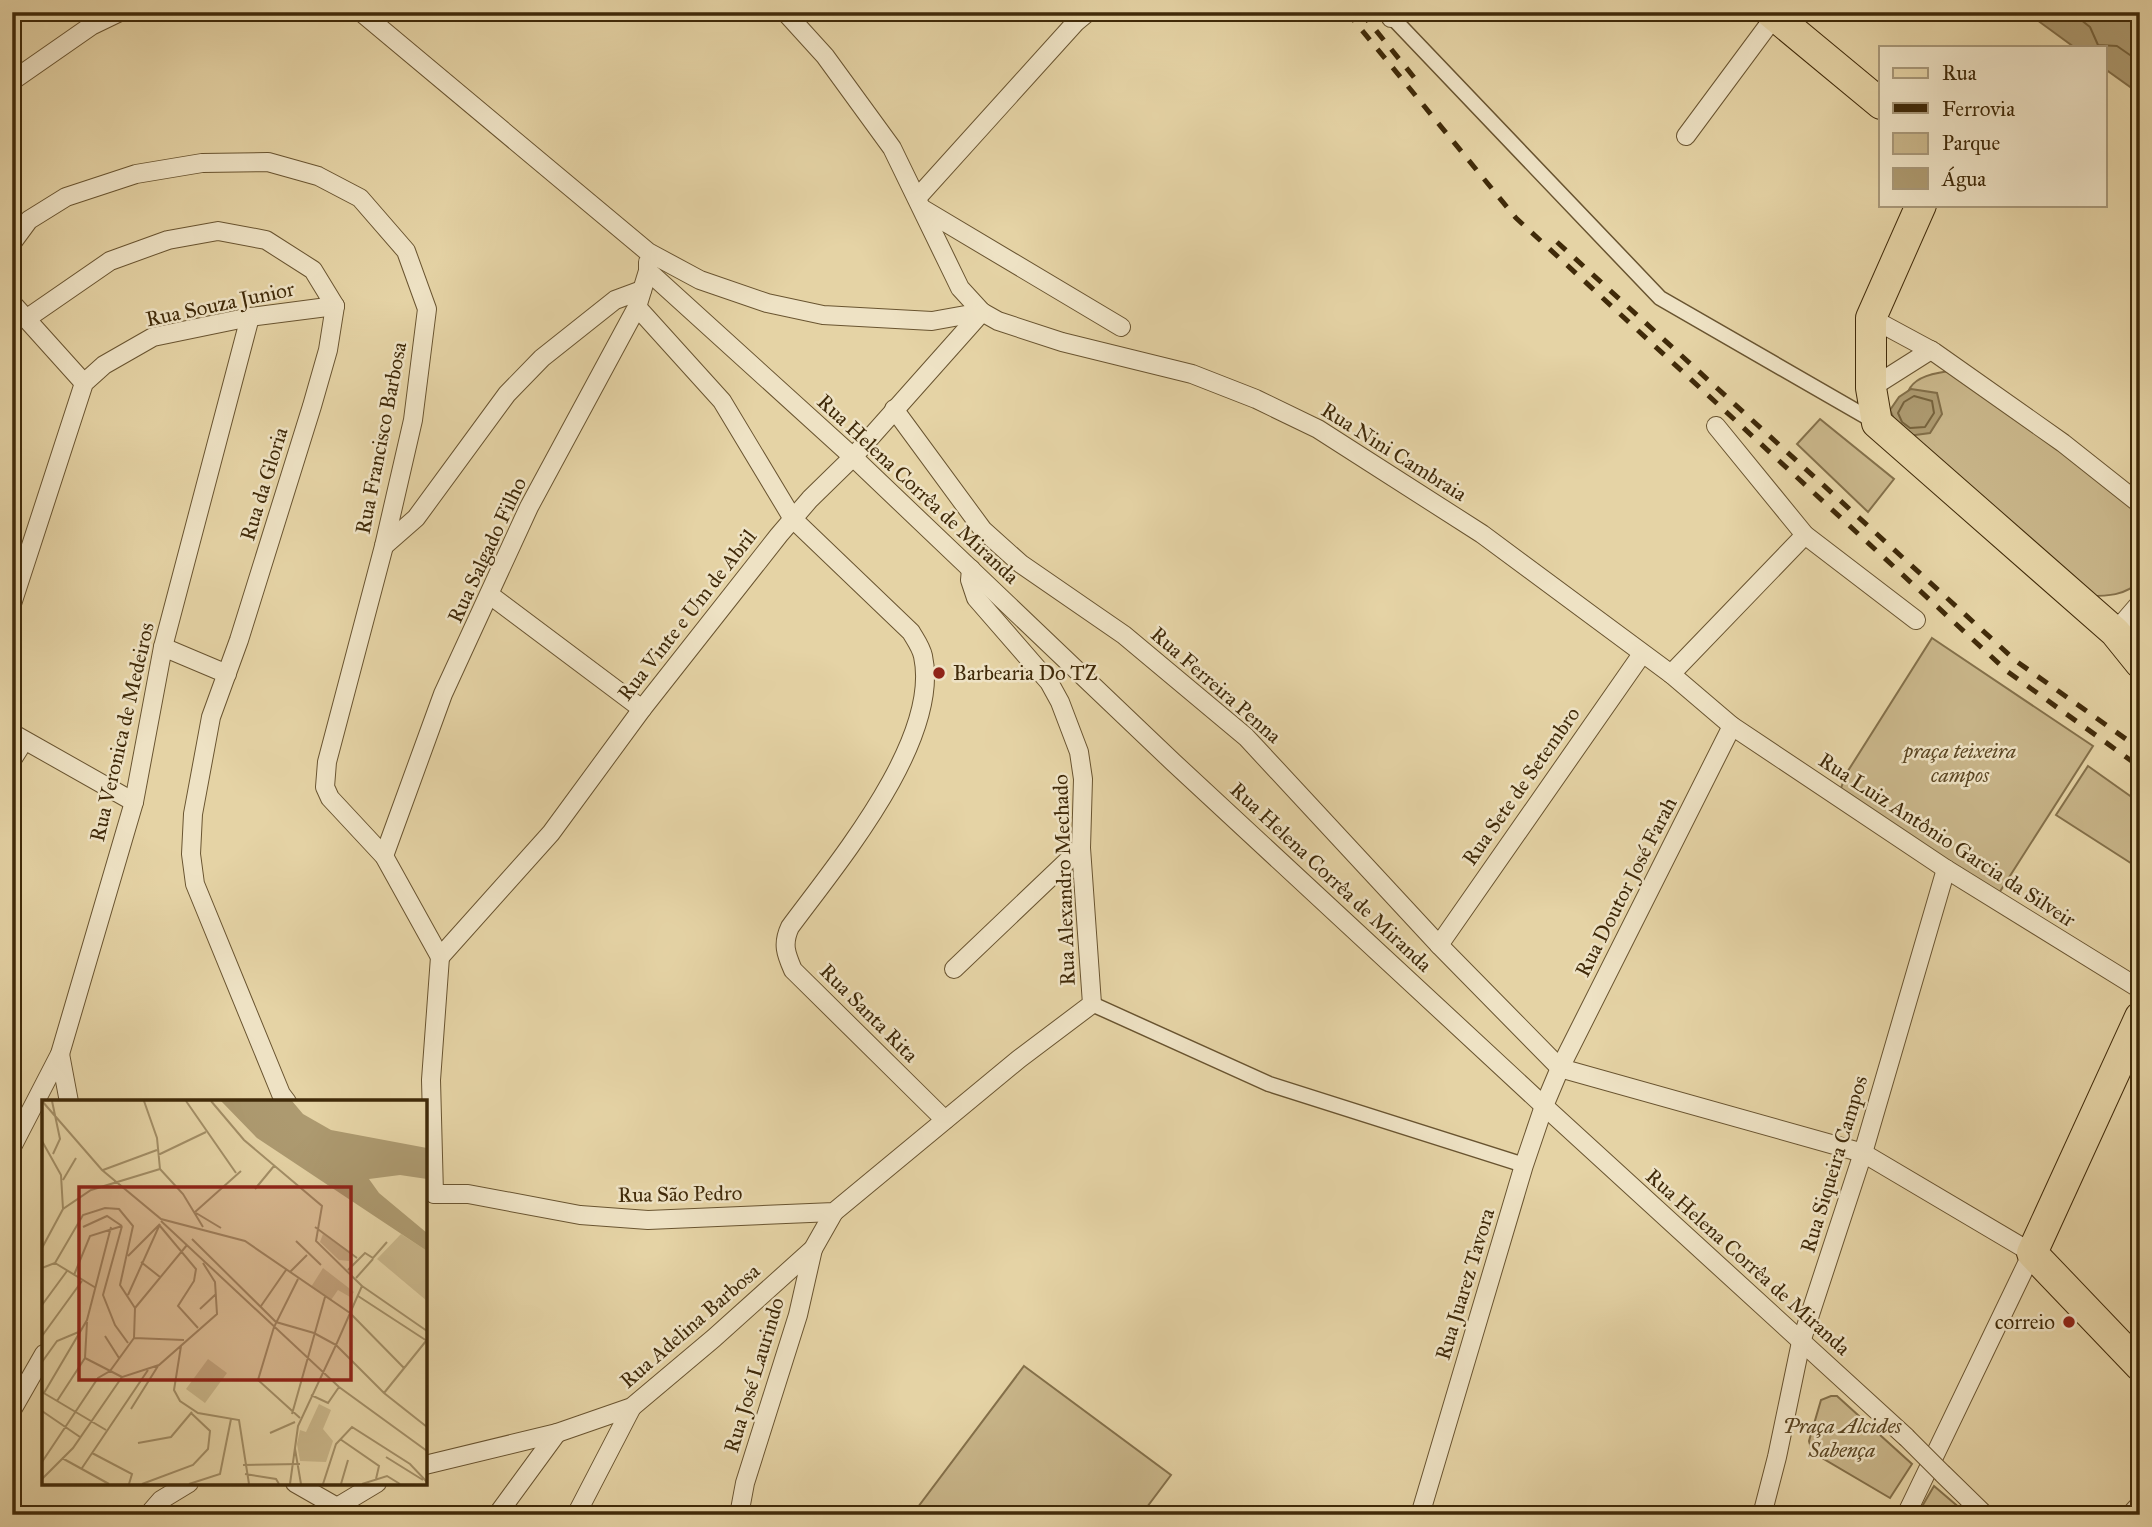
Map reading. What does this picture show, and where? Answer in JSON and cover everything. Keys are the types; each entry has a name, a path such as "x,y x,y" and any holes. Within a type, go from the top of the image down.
{"main road":[{"path":"1773,14 1879,102"},
{"path":"1920,206 1871,318 1871,388 1877,423 2132,648"},
{"path":"2140,1017 2032,1253 2140,1366"}],"street":[{"path":"12,81 91,26 120,12"},
{"path":"361,12 648,252 700,280 766,303 823,315 932,321 982,312"},
{"path":"785,12 825,56 892,148 960,289 982,312"},
{"path":"919,203 1076,22 1088,12"},
{"path":"1392,14 1660,298 1877,423"},
{"path":"1686,136 1773,14"},
{"name":"Rua Francisco Barbosa","path":"12,243 29,220 66,197 136,174 202,163 268,162 318,176 360,198 406,251 427,309 413,420 384,546 325,775 325,787 330,798 384,856 440,957"},
{"path":"919,203 1121,327"},
{"path":"26,319 110,261 168,240 218,231 266,240 313,270 335,306"},
{"name":"Rua Salgado Filho","path":"384,856 443,694 529,507 636,307 648,271 648,252"},
{"name":"Rua Helena Corrêa de Miranda","path":"648,271 853,457 1174,762 1906,1437 1985,1515"},
{"path":"384,546 416,518 508,394 542,358 615,300 642,290"},
{"path":"12,303 85,383 12,604"},
{"name":"Rua Souza Junior","path":"85,383 104,365 153,337 250,317 335,306"},
{"name":"Rua da Gloria","path":"285,1100 195,884 191,854 193,814 211,717 312,407 328,350 335,306"},
{"path":"636,307 722,401 793,519"},
{"name":"Rua Vinte e Um de Abril","path":"440,957 551,833 642,709 793,519 853,457 982,312"},
{"name":"Rua Nini Cambraia","path":"982,312 1016,328 1062,342 1192,374 1256,399 1318,429 1482,534 1671,674 1732,726"},
{"name":"Rua Veronica de Medeiros","path":"14,1141 60,1054 134,802 163,647 250,317"},
{"path":"1871,318 1931,350 2063,443 2140,504"},
{"path":"1871,388 1931,350"},
{"name":"Rua Ferreira Penna","path":"894,409 983,530 1021,564 1124,635 1246,737 1439,945 1560,1068"},
{"path":"1716,426 1805,535 1916,620"},
{"name":"Rua Santa Rita","path":"793,519 911,632 922,653 925,674 920,710 909,747 865,825 790,927 784,939 786,954 793,970 945,1120"},
{"path":"1671,674 1805,535"},
{"name":"Rua Alexandro Mechado","path":"971,569 970,580 976,598 1049,682 1060,702 1082,765 1081,848 1092,1004"},
{"path":"489,595 642,709"},
{"path":"2132,648 2140,603"},
{"path":"163,647 227,674"},
{"name":"Rua Sete de Setembro","path":"1439,945 1642,654"},
{"name":"Rua Luiz Antônio Garcia da Silveir","path":"1732,726 1946,869 2140,989"},
{"name":"Rua Doutor José Farah","path":"1560,1068 1732,726"},
{"path":"12,760 18,737 134,802"},
{"path":"954,969 1081,848"},
{"name":"Rua Siqueira Campos","path":"1762,1515 1801,1342 1863,1153 1946,869"},
{"name":"Rua São Pedro","path":"440,957 431,1080 430,1197 468,1194 580,1215 648,1220 834,1212"},
{"path":"834,1212 1019,1059 1092,1004 1269,1084 1524,1164"},
{"path":"60,1054 69,1100"},
{"path":"1560,1068 1863,1153 2032,1253 1906,1515"},
{"name":"Rua Juarez Tavora","path":"1420,1515 1524,1164 1560,1068"},
{"name":"Rua Adelina Barbosa","path":"427,1465 557,1433 632,1407 813,1249 834,1212"},
{"name":"Rua José Laurindo","path":"739,1515 745,1483 798,1315 813,1249"},
{"path":"12,1410 42,1358"},
{"path":"576,1515 632,1407"},
{"path":"497,1515 557,1433"},
{"path":"148,1515 161,1500 186,1485"},
{"path":"298,1485 333,1511 374,1485"},
{"path":"2130,1515 2140,1504"}],"green space":[{"path":"1957,370 2140,510 2140,581 2128,590 2116,594 2088,596 1905,437 1905,407 1910,387 1926,376"},
{"path":"1820,419 1894,479 1868,512 1797,444"},
{"name":"praça teixeira campos","path":"1932,638 2093,746 1999,893 1840,791 1846,774"},
{"path":"2088,766 2140,803 2140,869 2056,815"},
{"path":"1024,1366 1171,1475 1141,1515 912,1515"},
{"name":"Praça Alcides Sabença","path":"1837,1396 1912,1464 1890,1498 1812,1452 1809,1441 1821,1400"},
{"name":"Praça Alcides Sabença","path":"1934,1486 1968,1515 1917,1515"}],"water":[{"path":"2026,12 2140,12 2140,94 2106,70 2106,46 2073,46"},
{"path":"1911,389 1937,393 1942,414 1930,433 1908,436 1897,426 1890,410 1899,397"}],"railway":[{"path":"1347,12 1516,218 2008,672 2140,767"},
{"path":"1361,12 1417,81"},
{"path":"1557,242 2016,661 2140,749"}],"place":[{"name":"Barbearia Do TZ","path":"939,673"},
{"name":"correio","path":"2069,1322"}]}
